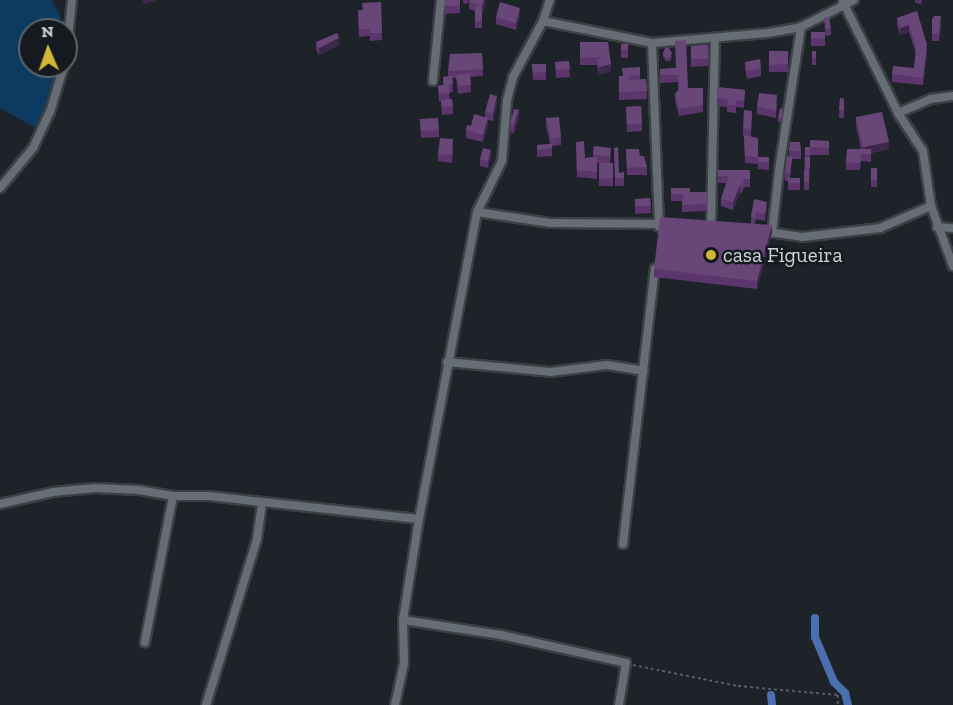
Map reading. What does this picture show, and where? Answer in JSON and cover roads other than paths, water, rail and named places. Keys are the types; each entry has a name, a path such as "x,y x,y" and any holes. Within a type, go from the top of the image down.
{"street":[{"path":"70,18 72,0"},
{"path":"433,81 441,0"},
{"path":"395,705 404,663 403,620 419,519 477,212 502,161 507,100 513,77 543,21 550,0"},
{"path":"543,21 652,43 801,27 843,2 854,0"},
{"path":"843,2 897,113 923,151 931,206 953,266"},
{"path":"772,232 801,27"},
{"path":"711,226 715,38"},
{"path":"652,43 660,224 658,235"},
{"path":"0,188 4,178 33,148 50,112 60,78"},
{"path":"897,113 931,99 953,96"},
{"path":"753,230 802,237 880,228 931,206"},
{"path":"477,212 550,223 670,225"},
{"path":"701,226 722,227"},
{"path":"937,227 953,228"},
{"path":"623,544 656,256"},
{"path":"447,362 550,372 607,365 644,371"},
{"path":"0,504 54,492 94,488 139,490 173,496 209,496 419,519"},
{"path":"145,642 173,496"},
{"path":"206,705 257,539 262,502"},
{"path":"403,620 501,635 626,663 619,705"}],"waterway":[{"path":"815,618 815,637 834,682 845,693 848,705"},
{"path":"771,695 772,705"}],"place":[{"name":"casa Figueira","path":"711,255"}]}
